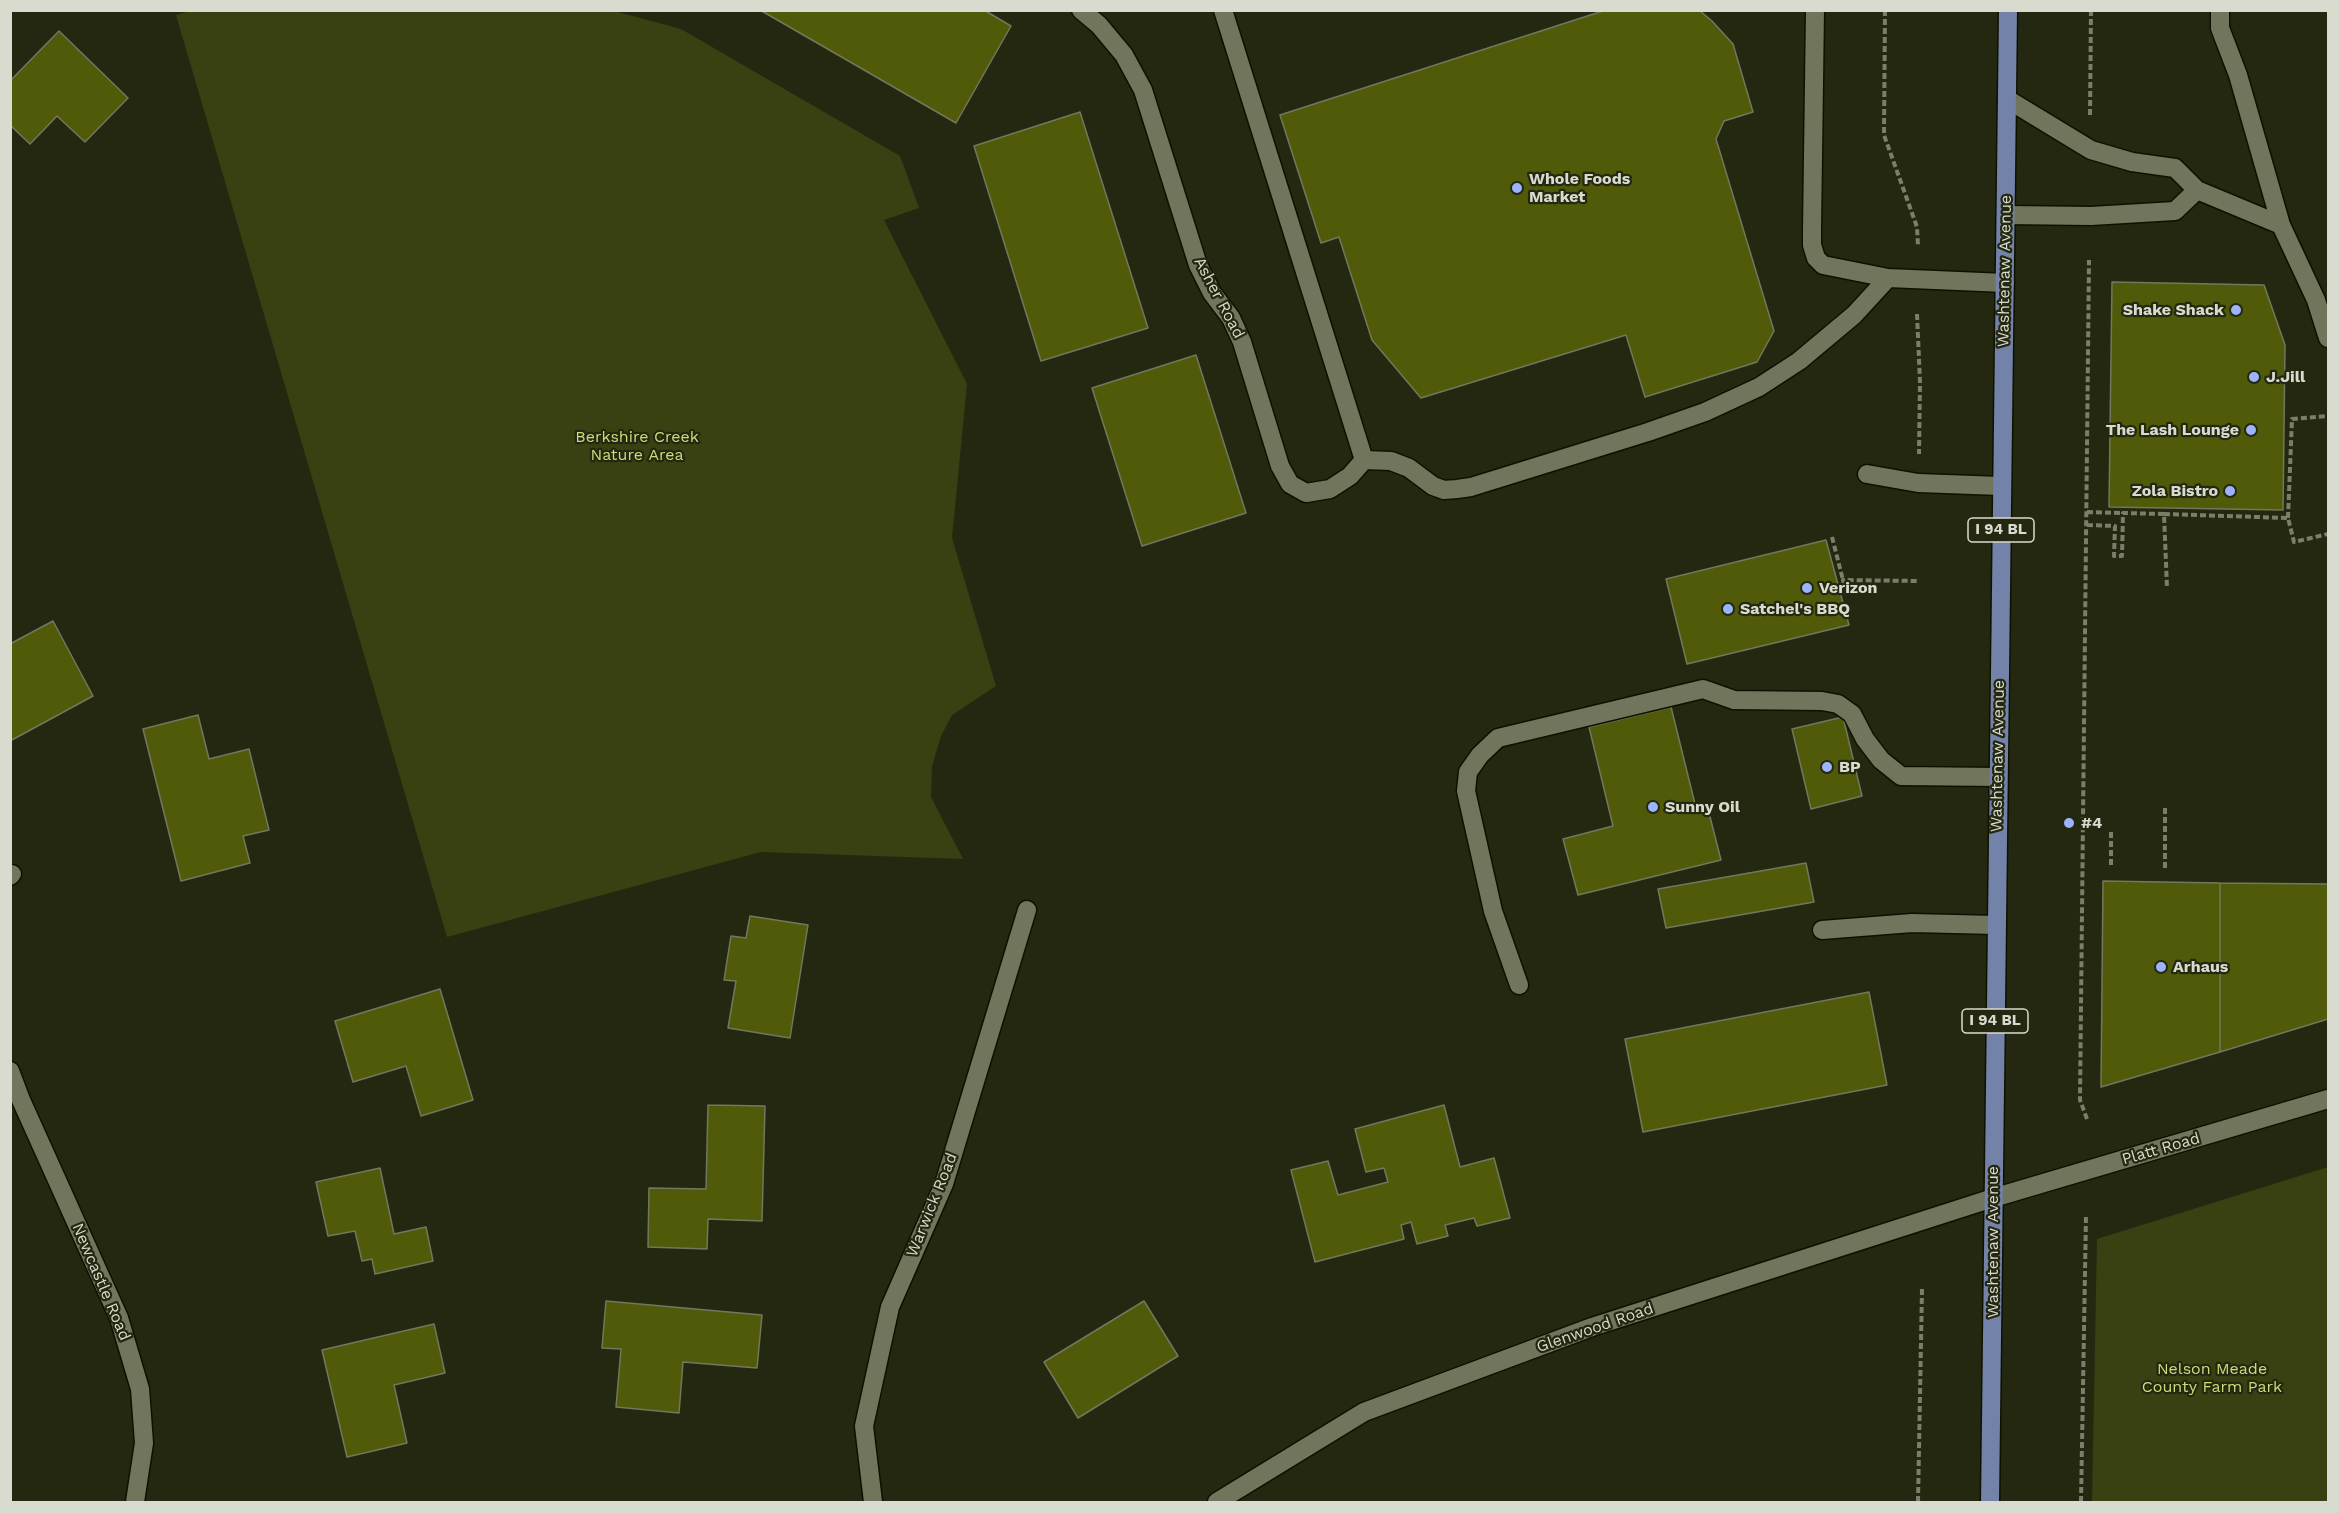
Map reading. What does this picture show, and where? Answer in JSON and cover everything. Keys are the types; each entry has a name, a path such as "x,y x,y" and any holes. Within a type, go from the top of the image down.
{"main road":[{"name":"Washtenaw Avenue","path":"1990,1503 2008,10"}],"street":[{"name":"Asher Road","path":"1081,10 1099,25 1124,56 1143,90 1157,126 1198,265 1212,293 1231,318 1242,342 1280,466 1290,484 1306,493 1330,489 1350,476 1364,460"},
{"path":"1223,10 1364,460 1391,461 1409,468 1433,486 1444,490 1457,489 1471,487 1648,432 1705,412 1759,387 1799,361 1854,315 1887,278"},
{"path":"1815,10 1812,237 1816,258 1822,265 1887,278 2005,283"},
{"path":"2220,10 2220,28 2238,75 2281,225 2316,300 2328,338"},
{"path":"2007,99 2091,150 2132,162 2175,168 2197,189 2281,225"},
{"path":"2006,216 2091,216 2175,211 2197,189"},
{"path":"1867,474 1918,483 2001,486"},
{"path":"1519,985 1493,911 1466,791 1468,771 1480,755 1498,738 1703,689 1734,700 1822,701 1838,704 1852,714 1865,739 1881,760 1901,776 1998,777"},
{"name":"Warwick Road","path":"873,1503 864,1426 890,1307 944,1184 1027,910"},
{"path":"1822,930 1912,924 1996,925"},
{"name":"Newcastle Road","path":"10,1071 119,1318 137,1378 140,1389 144,1443 135,1503"},
{"name":"Platt Road","path":"1993,1198 2328,1099"},
{"name":"Glenwood Road","path":"1216,1503 1364,1412 1592,1327 1993,1198"}],"path":[{"path":"1885,10 1884,135 1917,227 1918,246"},
{"path":"2090,124 2091,10"},
{"path":"2087,1119 2080,1100 2089,260"},
{"path":"1917,314 1920,382 1919,459"},
{"path":"2328,416 2292,419 2288,518 2294,542 2328,534"},
{"path":"2087,512 2288,518"},
{"path":"2087,525 2115,526 2114,556 2122,556 2123,513"},
{"path":"2164,513 2167,588"},
{"path":"1832,537 1846,593"},
{"path":"1838,583 1843,581 1918,581"},
{"path":"2165,808 2165,868"},
{"path":"2111,832 2111,867"},
{"path":"2081,1503 2086,1215"},
{"path":"1918,1503 1922,1289"}],"green space":[{"name":"Berkshire Creek Nature Area","path":"194,10 614,11 681,29 900,156 919,208 884,220 967,384 952,538 996,686 952,715 941,736 932,766 931,797 963,859 761,852 447,937 176,15"},
{"name":"Nelson Meade County Farm Park","path":"2328,1167 2328,1502 2092,1502 2097,1239"}],"building":[{"path":"760,10 984,10 1011,26 956,123"},
{"name":"Whole Foods Market","path":"1606,10 1699,10 1733,44 1753,112 1724,121 1716,139 1774,331 1757,362 1645,397 1626,335 1421,398 1372,340 1339,237 1321,243 1280,115"},
{"path":"59,31 128,98 85,142 57,116 30,144 10,125 10,81"},
{"path":"1080,112 1148,328 1041,361 974,146"},
{"path":"2112,282 2264,285 2285,345 2283,510 2109,507"},
{"path":"1196,355 1246,513 1142,546 1092,388"},
{"path":"1826,540 1849,625 1687,664 1666,579"},
{"path":"53,621 93,696 10,741 10,644"},
{"path":"1671,707 1696,808 1707,805 1721,860 1578,895 1563,839 1613,826 1589,727"},
{"path":"198,715 209,759 249,749 269,830 243,836 250,863 181,881 143,729"},
{"path":"1843,717 1862,796 1811,809 1792,729"},
{"path":"1806,863 1814,902 1666,928 1658,889"},
{"name":"Arhaus","path":"2103,881 2220,883 2220,1052 2101,1087"},
{"path":"2220,883 2328,884 2328,1019 2220,1052"},
{"path":"750,916 808,925 790,1038 728,1028 736,981 724,980 731,936 746,938"},
{"path":"440,989 473,1100 421,1116 406,1066 353,1082 335,1021"},
{"path":"1869,992 1887,1085 1643,1132 1625,1039"},
{"path":"708,1105 765,1106 762,1221 708,1219 707,1249 648,1247 649,1188 706,1189"},
{"path":"1444,1105 1460,1167 1494,1158 1510,1218 1477,1226 1474,1218 1445,1225 1448,1236 1417,1244 1411,1222 1401,1225 1404,1239 1315,1262 1291,1170 1328,1161 1338,1195 1388,1182 1384,1168 1366,1172 1355,1129"},
{"path":"380,1168 394,1234 426,1227 433,1261 375,1274 372,1259 362,1261 355,1231 328,1236 316,1182"},
{"path":"606,1301 762,1315 757,1368 683,1362 679,1413 616,1407 621,1349 602,1348"},
{"path":"1144,1301 1178,1356 1078,1418 1044,1362"},
{"path":"434,1324 445,1373 394,1385 407,1443 347,1457 322,1350"}],"place":[{"name":"Whole Foods Market","path":"1517,188"},
{"name":"Shake Shack","path":"2236,310"},
{"name":"J.Jill","path":"2254,377"},
{"name":"The Lash Lounge","path":"2251,430"},
{"name":"Zola Bistro","path":"2230,491"},
{"name":"Verizon","path":"1807,588"},
{"name":"Satchel's BBQ","path":"1728,609"},
{"name":"BP","path":"1827,767"},
{"name":"Sunny Oil","path":"1653,807"},
{"name":"#4","path":"2069,823"},
{"name":"Arhaus","path":"2161,967"}]}
